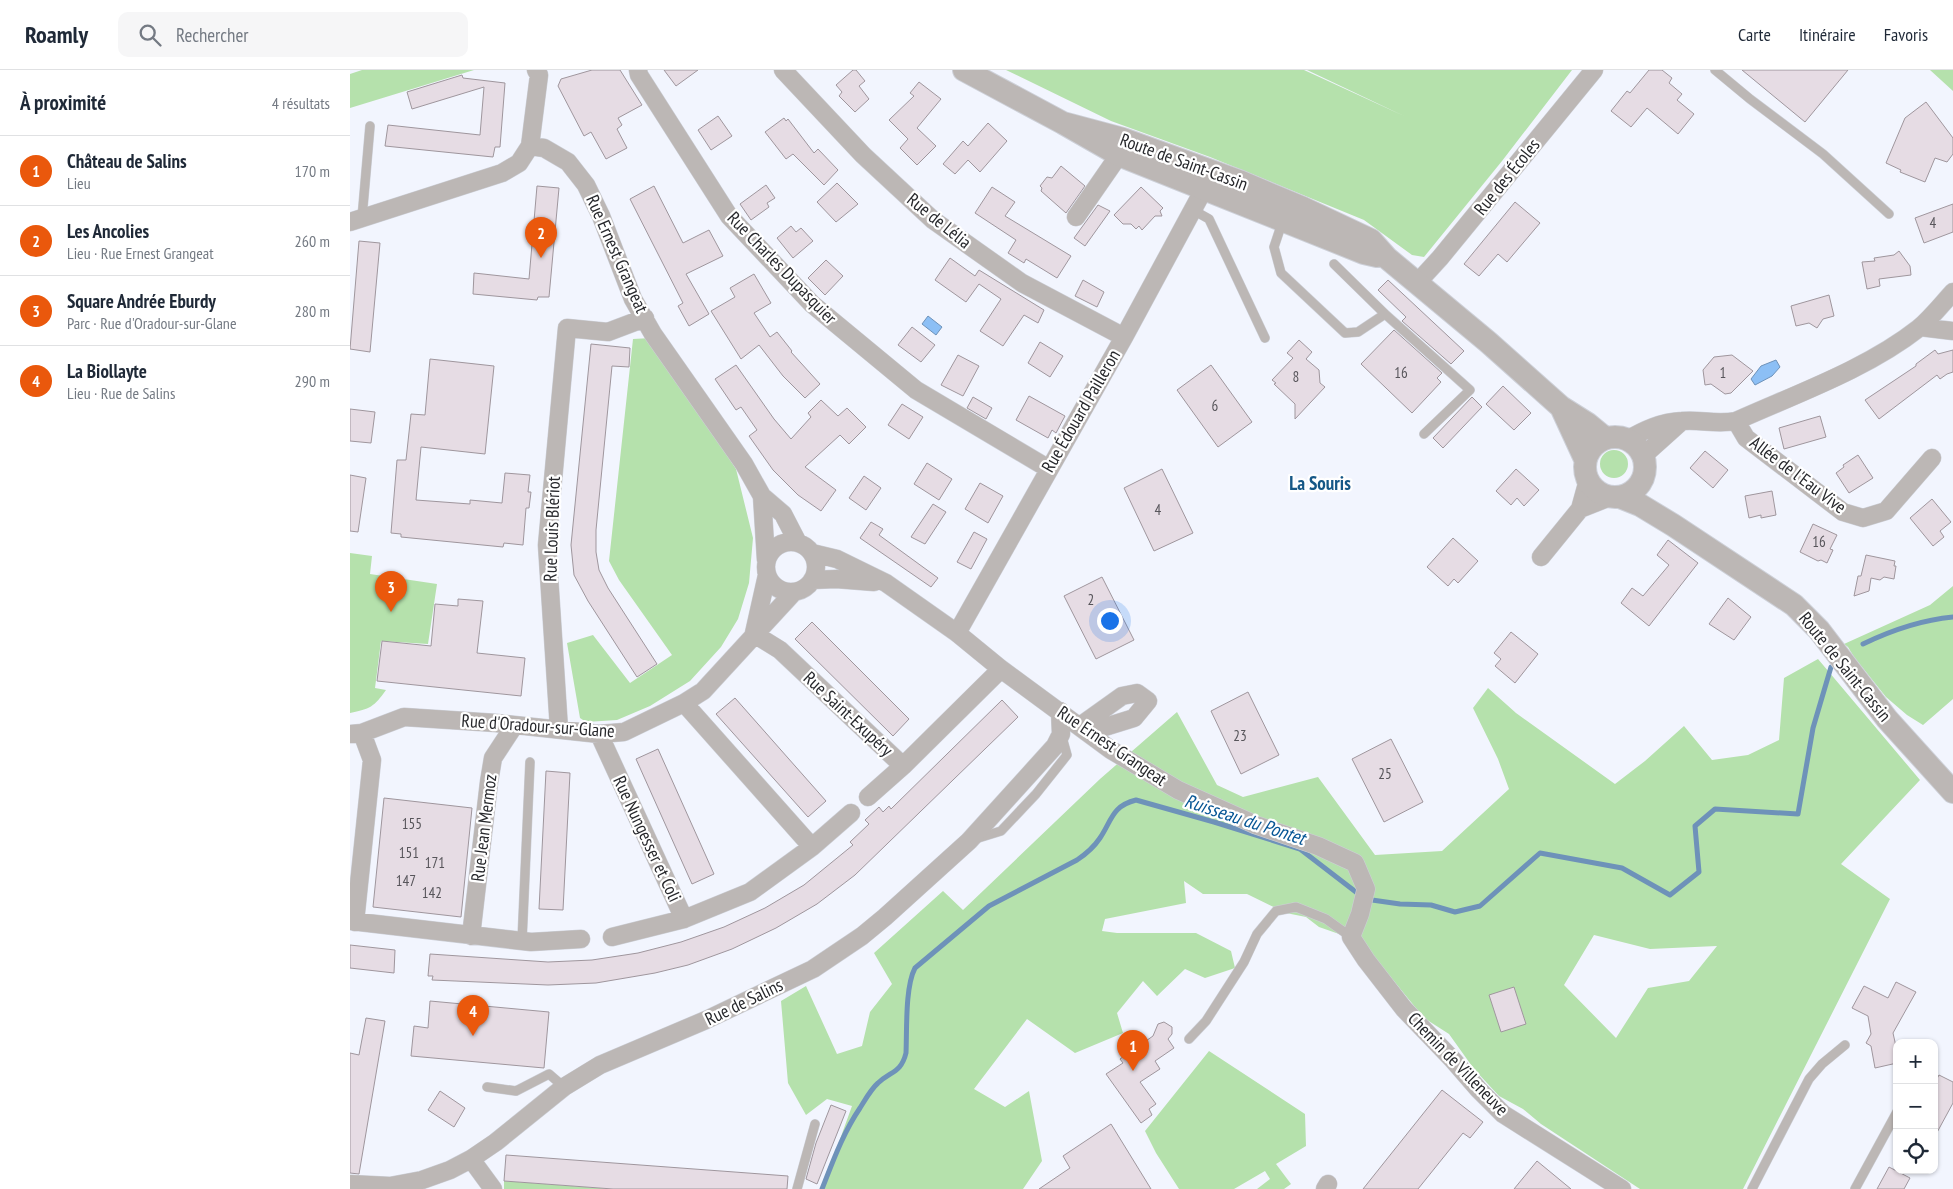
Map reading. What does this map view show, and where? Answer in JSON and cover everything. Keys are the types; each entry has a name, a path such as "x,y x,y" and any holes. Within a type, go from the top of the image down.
{"street":[{"name":"Rue Charles Dupasquier","path":"638,70 639,75 729,216 812,304 916,390 1049,469"},
{"name":"Rue de Lélia","path":"783,70 863,155 933,220 1022,283 1124,337"},
{"name":"Route de Saint-Cassin","path":"964,70 1063,123 1121,147 1204,189 1291,213"},
{"name":"Rue des Écoles","path":"1418,282 1440,258 1594,70"},
{"path":"356,220 502,173 519,164 530,146 539,72"},
{"name":"Rue Ernest Grangeat","path":"530,146 544,148 568,162 586,185 601,216 633,299 653,334 744,464 762,496 783,514 805,548 837,559 886,583 957,633 1001,669 1111,750 1178,790 1256,825 1318,846 1355,863 1364,901 1351,937"},
{"name":"Route de Saint-Cassin","path":"1121,147 1239,181 1291,213 1364,253 1387,258 1418,282 1561,407 1616,439"},
{"path":"1076,217 1121,147"},
{"name":"Rue Édouard Pailleron","path":"957,633 1124,337 1204,189"},
{"name":"Allée de l'Eau Vive","path":"1616,439 1649,427 1682,421 1719,424 1736,421 1851,369 1887,349 1920,327 1953,292"},
{"name":"Rue Louis Blériot","path":"559,729 547,545 567,328 608,332 645,318"},
{"path":"1920,327 1953,331"},
{"name":"Route de Saint-Cassin","path":"1561,407 1586,470"},
{"path":"1642,456 1682,421"},
{"name":"Allée de l'Eau Vive","path":"1736,421 1746,438 1843,512 1863,518 1886,511 1932,458"},
{"path":"1541,557 1580,509 1586,470 1594,445 1616,439 1636,446 1642,456 1644,473 1642,480 1635,490 1580,509"},
{"path":"1586,470 1595,490 1615,497"},
{"name":"Route de Saint-Cassin","path":"1642,480 1673,525"},
{"name":"Rue Ernest Grangeat","path":"762,496 767,568"},
{"name":"Route de Saint-Cassin","path":"1615,497 1640,505 1794,605 1820,630 1886,719 1953,792"},
{"path":"782,543 805,548 816,567 812,580 801,590 794,592 785,592 777,588 771,583 767,568 770,553 782,543"},
{"name":"Rue d'Oradour-sur-Glane","path":"754,634 767,568"},
{"path":"812,580 836,579 886,583"},
{"name":"Rue d'Oradour-sur-Glane","path":"356,734 404,717 559,729 598,734 624,732 684,703 703,691 794,592"},
{"name":"Rue Saint-Exupéry","path":"754,634 780,650 903,766 1001,669"},
{"path":"684,703 812,847"},
{"name":"Rue de Salins","path":"350,1184 408,1186 471,1159 496,1142 564,1087 600,1064 706,1020 813,969 862,936 885,917 969,840 1055,746 1061,734 1060,711"},
{"name":"Rue Jean Mermoz","path":"471,936 493,758 514,726"},
{"path":"356,734 372,760 352,922 522,941 581,939"},
{"name":"Rue Nungesser et Coli","path":"598,734 684,919 750,892 812,847 851,813"},
{"path":"868,798 903,766"},
{"path":"612,937 684,919"},
{"name":"Chemin de Villeneuve","path":"1351,937 1366,960 1404,1009 1453,1060 1478,1090 1504,1114 1622,1189"},
{"path":"471,1159 493,1189"}],"lane":[{"path":"1715,70 1750,99 1824,154 1889,214"},
{"path":"356,220 370,126"},
{"path":"1193,210 1209,220 1265,338"},
{"path":"1291,213 1274,247 1281,273 1345,332 1358,332 1385,314"},
{"path":"1334,264 1385,314 1470,390 1424,434"},
{"path":"522,941 530,762"},
{"path":"1189,1039 1206,1021 1244,962 1257,934 1276,911 1296,906 1326,919 1351,937"},
{"path":"1752,1189 1809,1079 1822,1064 1845,1045"},
{"path":"487,1087 516,1091 549,1074 564,1087"},
{"path":"1855,1189 1893,1119"},
{"path":"797,1189 815,1124"}],"green space":[{"path":"362,70 474,70 350,108 350,74"},
{"path":"1006,70 1304,70 1404,116 1307,70 1572,70 1502,161 1424,257 1412,255 1364,220 1210,157 1111,121"},
{"path":"1930,70 1953,70 1953,91"},
{"path":"651,338 736,469 753,538 749,583 738,619 721,647 690,681 650,706 617,720 586,722 580,718 567,643 593,635 630,683 672,655 619,580 609,561 633,339"},
{"path":"1614,450 1624,454 1628,464 1624,474 1614,478 1604,474 1600,464 1604,454"},
{"path":"350,553 372,556 370,574 437,584 428,644 381,641 375,688 386,690 371,706 350,713"},
{"path":"1953,586 1953,699 1923,725 1907,715 1886,697 1844,644 1930,605"},
{"path":"1818,659 1920,780 1841,864 1890,899 1743,1189 1640,1189 1541,1124 1523,1109 1499,1096 1474,1069 1449,1034 1424,1018 1362,942 1319,927 1306,917 1286,913 1247,894 1203,894 1184,881 1186,903 1105,919 1102,931 1117,933 1196,933 1231,951 1235,968 1205,978 1185,969 1157,996 1143,981 1117,1013 1123,1033 1075,1053 1027,1019 974,1089 1005,1107 1029,1091 1042,1161 1023,1189 822,1189 852,1106 827,1099 806,1115 788,1083 781,1001 806,986 837,1054 862,1046 870,1012 892,984 874,953 943,891 963,910 1100,779 1177,712 1217,785 1243,797 1318,777 1375,855 1442,851 1509,789 1498,759 1473,708 1488,688 1516,713 1615,784 1645,761 1684,726 1712,760 1748,755 1779,740 1784,678","holes":["1594,935 1650,949 1717,946 1689,981 1648,988 1616,1038 1564,985"]},
{"path":"1209,1051 1305,1114 1306,1146 1276,1164 1291,1184 1284,1189 1257,1189 1270,1179 1265,1171 1234,1189 1179,1189 1156,1153 1145,1131"},
{"path":"504,1181 613,1189 504,1189"}],"water":[{"path":"928,316 942,327 936,335 922,324"},
{"path":"1776,360 1780,367 1772,376 1755,385 1751,379 1761,366"}],"building":[{"path":"592,70 620,70 642,105 618,118 622,125 617,129 627,148 606,159 591,132 584,136 558,86 561,79"},
{"path":"664,70 698,70 676,86"},
{"path":"853,70 856,70 865,81 859,86 869,99 855,112 839,96 842,92 836,85"},
{"path":"1649,70 1662,70 1672,78 1669,83 1682,94 1677,100 1694,114 1678,134 1647,108 1631,127 1611,111 1627,91 1630,93"},
{"path":"1742,70 1848,70 1805,122"},
{"path":"462,75 463,78 505,83 500,147 495,147 493,157 385,146 388,125 480,135 484,87 412,109 407,92"},
{"path":"919,82 941,99 917,128 936,146 917,165 900,148 908,139 889,120 914,96 910,93"},
{"path":"1926,102 1953,138 1953,154 1947,162 1935,158 1925,182 1900,172 1901,170 1886,163 1905,118"},
{"path":"718,116 732,136 711,150 698,130"},
{"path":"784,118 786,121 788,119 814,153 818,149 838,170 824,185 793,154 786,159 765,132"},
{"path":"988,123 1007,141 980,172 968,160 955,174 943,164 963,141 968,146"},
{"path":"1061,166 1085,186 1066,213 1041,191 1042,188 1040,186 1047,177 1052,178"},
{"path":"837,183 858,204 836,222 817,202"},
{"path":"766,185 775,198 767,203 769,207 751,220 740,204"},
{"path":"537,186 559,188 549,297 538,297 537,300 473,294 474,273 529,279"},
{"path":"654,186 683,243 709,230 723,256 686,274 709,314 689,326 678,306 683,303 630,199"},
{"path":"992,187 1015,202 1005,216 1071,256 1057,278 1026,259 1024,263 1008,253 1016,240 975,213"},
{"path":"1141,187 1163,208 1160,211 1162,216 1155,216 1142,230 1139,226 1136,229 1131,224 1123,224 1114,215"},
{"path":"1515,202 1540,223 1507,262 1498,254 1479,276 1464,264"},
{"path":"1953,204 1953,232 1924,243 1915,218"},
{"path":"1098,205 1110,211 1085,246 1074,238"},
{"path":"791,226 796,232 801,228 813,241 793,258 777,238"},
{"path":"359,241 380,243 370,352 350,349"},
{"path":"1899,251 1910,266 1911,275 1879,279 1880,286 1867,289 1862,262 1875,261 1874,258 1894,255"},
{"path":"950,258 975,276 979,270 1044,310 1038,323 1024,315 1003,346 980,331 1001,299 979,284 966,302 935,280"},
{"path":"826,260 843,276 825,295 808,278"},
{"path":"754,274 771,303 754,313 770,337 777,332 791,352 820,384 805,398 783,376 759,345 741,359 711,311 735,297 730,288"},
{"path":"1083,280 1104,292 1097,307 1075,296"},
{"path":"1388,280 1464,351 1451,364 1402,321 1406,317 1378,290"},
{"path":"1829,295 1834,316 1823,319 1817,328 1809,323 1796,326 1791,306"},
{"path":"912,327 935,345 921,362 898,345"},
{"path":"1394,330 1442,373 1437,378 1441,382 1412,413 1361,364"},
{"path":"1299,340 1312,352 1306,359 1319,370 1320,383 1325,387 1295,419 1295,404 1272,380 1293,358 1287,353"},
{"path":"1040,342 1063,356 1050,377 1028,363"},
{"path":"591,344 630,348 629,367 612,366 596,530 596,552 599,570 608,588 657,664 637,677 588,601 574,575 571,545"},
{"path":"1935,350 1938,354 1953,350 1953,372 1940,379 1937,375 1879,419 1865,400 1916,366 1916,364"},
{"path":"958,355 979,366 963,396 941,385"},
{"path":"1732,355 1753,371 1731,393 1725,394 1711,384 1705,385 1703,370 1714,357"},
{"path":"430,359 494,366 485,454 421,447 416,500 470,504 470,500 502,503 505,473 530,475 528,492 531,492 529,508 526,508 523,545 504,543 503,547 401,537 401,534 391,533 397,460 406,460 411,414 425,415"},
{"path":"736,365 774,419 791,439 811,417 808,413 821,400 838,416 847,408 866,427 849,444 840,435 805,467 836,490 821,511 798,495 773,470 749,436 757,430 741,407 736,410 715,379"},
{"path":"1211,365 1252,422 1218,447 1177,390"},
{"path":"1503,386 1531,413 1514,430 1486,404"},
{"path":"1029,396 1065,416 1056,433 1052,430 1048,438 1016,420"},
{"path":"973,397 992,408 986,419 967,408"},
{"path":"1472,397 1482,407 1443,448 1433,438"},
{"path":"902,404 923,417 909,439 888,425"},
{"path":"350,409 375,412 371,443 350,441"},
{"path":"1820,416 1826,437 1784,449 1779,428"},
{"path":"1705,451 1728,470 1713,488 1690,468"},
{"path":"1858,455 1873,478 1849,493 1836,473 1844,467 1843,465"},
{"path":"927,463 952,479 939,500 914,484"},
{"path":"1162,469 1193,533 1154,551 1124,488"},
{"path":"1516,469 1539,490 1524,506 1517,498 1511,505 1496,491"},
{"path":"350,475 366,478 358,532 350,531"},
{"path":"864,476 881,488 866,510 849,498"},
{"path":"980,483 1003,496 988,523 965,509"},
{"path":"1772,491 1776,515 1761,518 1761,515 1749,518 1745,496"},
{"path":"1932,499 1951,522 1940,531 1944,537 1933,546 1910,518"},
{"path":"933,504 946,512 925,544 911,537"},
{"path":"871,522 883,529 879,535 938,578 931,587 860,538"},
{"path":"1813,524 1837,535 1830,549 1833,550 1827,563 1821,560 1818,561 1800,552"},
{"path":"974,532 987,539 971,569 957,562"},
{"path":"1453,538 1478,561 1458,583 1454,579 1448,586 1427,567"},
{"path":"1668,540 1698,563 1649,626 1621,603 1632,588 1643,596 1669,565 1657,555"},
{"path":"1866,555 1895,561 1894,579 1884,577 1880,580 1871,578 1869,591 1854,596 1858,576 1861,576"},
{"path":"1102,577 1134,640 1096,659 1064,596"},
{"path":"1728,598 1751,617 1734,640 1709,624"},
{"path":"458,599 483,601 477,653 525,658 521,696 377,681 382,641 431,646 435,604 458,606"},
{"path":"812,622 909,719 893,736 795,639"},
{"path":"1511,632 1538,654 1515,683 1495,666 1501,659 1494,653"},
{"path":"1248,692 1279,755 1241,774 1211,711"},
{"path":"735,698 826,801 808,817 716,714"},
{"path":"1002,700 1018,717 855,875 817,904 776,928 732,949 688,965 655,973 596,983 548,985 432,980 433,976 428,976 430,954 548,962 592,960 638,953 681,942 724,927 765,908 804,885 853,845 850,842 869,824 865,820 879,807 883,812 889,806 891,809"},
{"path":"1391,739 1423,802 1384,822 1352,759"},
{"path":"658,749 714,874 692,884 636,759"},
{"path":"546,771 570,773 563,910 539,909"},
{"path":"384,798 472,808 461,917 373,907"},
{"path":"350,945 395,950 394,973 350,968"},
{"path":"1896,982 1916,992 1893,1033 1893,1064 1875,1068 1871,1046 1866,1043 1871,1034 1868,1016 1852,1008 1864,986 1888,998"},
{"path":"1514,987 1526,1024 1501,1032 1489,995"},
{"path":"430,1001 549,1012 544,1068 411,1056 414,1026 428,1028"},
{"path":"366,1018 385,1021 359,1174 350,1173 350,1053 359,1055"},
{"path":"1164,1022 1172,1027 1172,1034 1168,1039 1174,1048 1155,1061 1160,1069 1140,1082 1156,1104 1149,1109 1152,1115 1141,1123 1106,1074 1123,1063 1120,1059 1153,1036 1158,1024"},
{"path":"1939,1075 1953,1082 1953,1103 1938,1131 1938,1084"},
{"path":"1442,1090 1483,1122 1470,1138 1463,1133 1418,1189 1363,1189"},
{"path":"440,1091 465,1108 454,1127 428,1110"},
{"path":"831,1105 846,1111 817,1184 806,1179 816,1143"},
{"path":"1111,1124 1151,1189 1039,1189 1070,1168 1063,1156"},
{"path":"506,1155 788,1176 787,1189 613,1189 504,1181"},
{"path":"1537,1161 1571,1189 1514,1189"},
{"path":"1889,1167 1893,1169 1893,1174 1902,1174 1910,1178 1904,1189 1877,1189"}],"waterway":[{"name":"Ruisseau du Pontet","path":"1863,644 1907,626 1953,617"},
{"name":"Ruisseau du Pontet","path":"822,1189 843,1137 866,1098 875,1085 895,1071 904,1060 906,1053 908,997 915,968 989,906 1084,855 1098,841 1114,814 1122,806 1136,800 1300,849 1365,899 1400,904 1431,905 1455,912 1480,906 1540,853 1622,868 1670,895 1699,872 1695,826 1715,809 1798,814 1813,728 1831,667"}],"place":[{"name":"Les Ancolies","path":"541,258"},
{"name":"Square Andrée Eburdy","path":"391,612"},
{"name":"La Biollayte","path":"473,1036"},
{"name":"Château de Salins","path":"1133,1071"}],"district":[{"name":"La Souris","path":"1320,483"}]}
